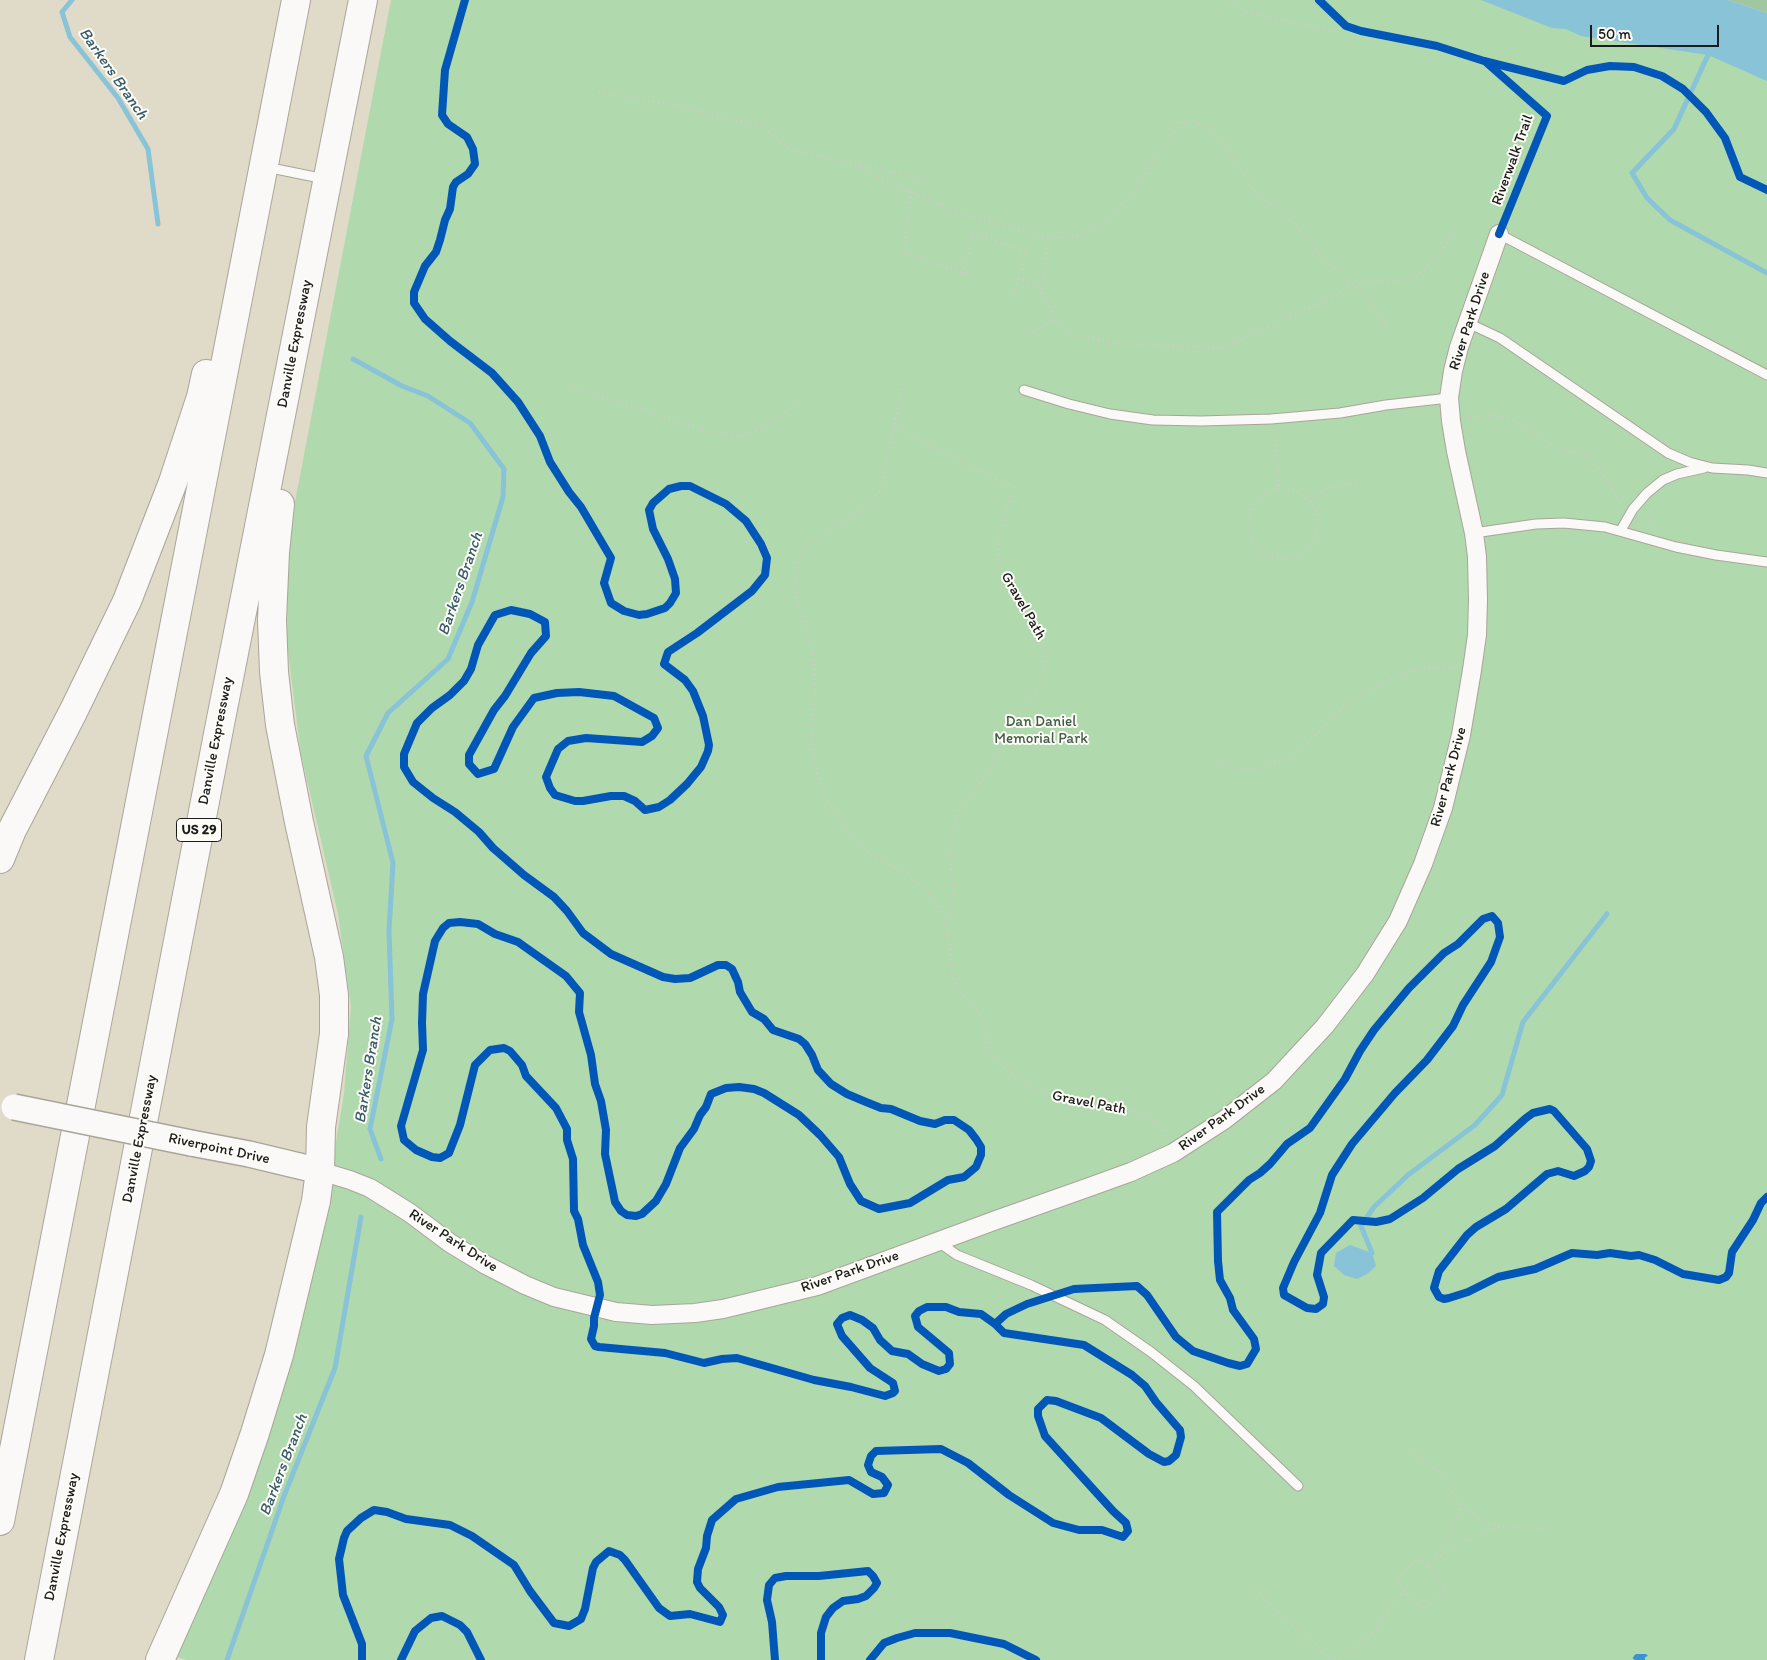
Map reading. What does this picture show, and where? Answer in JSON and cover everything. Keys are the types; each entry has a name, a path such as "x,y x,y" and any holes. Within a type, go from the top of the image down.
{"highway":[{"path":"0,1521 296,0"},
{"name":"Danville Expressway","path":"39,1660 219,728 363,0"},
{"path":"0,859 12,830 73,712 127,601 173,482 201,397 216,334 256,133 278,88"},
{"path":"160,1660 234,1494 255,1433 279,1355 316,1201 320,1171 321,1127 334,1034 334,995 329,957 280,725 274,672 272,620 275,552 281,494 303,376 319,261 319,221"}],"street":[{"name":"River Park Drive","path":"320,1171 370,1188 410,1213 450,1243 486,1265 554,1297 616,1312 652,1315 695,1313 724,1309 817,1286 1131,1172 1173,1153 1224,1120 1274,1081 1325,1026 1366,974 1398,921 1423,864 1443,808 1452,775 1472,670 1478,599 1477,557 1474,533 1456,451 1449,398 1459,347 1499,234"},
{"name":"Riverpoint Drive","path":"7,1106 249,1154 320,1171"}],"lane":[{"path":"264,166 327,179"},
{"path":"1499,234 1767,375"},
{"path":"1468,323 1507,342 1668,453 1689,462 1712,468"},
{"path":"1024,390 1110,414 1152,420 1201,421 1273,419 1340,413 1386,405 1449,398"},
{"path":"1621,530 1647,493 1663,480 1677,474 1692,469 1712,468 1767,473"},
{"path":"1474,533 1536,524 1564,523 1605,527 1684,549 1767,562"},
{"path":"937,1241 957,1256 1031,1285 1105,1320 1151,1352 1194,1386 1298,1486"}],"path":[{"path":"1230,0 1248,12 1322,30 1336,30 1347,26"},
{"path":"1679,87 1698,103"},
{"path":"599,92 666,104 761,126 788,148 852,165 911,192 977,218 1048,238 1078,236 1102,223 1124,202 1139,183 1178,123 1192,121 1207,127 1218,137 1253,190 1291,221 1322,257 1371,301 1382,319 1386,332"},
{"path":"852,165 877,167 921,180"},
{"path":"911,192 904,252 973,276"},
{"path":"1048,238 1042,290 1056,324 1068,334 1123,344 1223,348 1338,294 1353,284 1400,282 1415,278 1431,264 1445,246 1456,227"},
{"path":"962,272 974,233 1027,253 1012,296"},
{"path":"1018,279 1030,282 1042,290"},
{"path":"1028,334 1054,320"},
{"path":"569,386 710,432 739,436 763,428 791,408 803,395"},
{"path":"1451,421 1492,415 1512,420 1560,449 1587,455 1598,467 1608,484 1631,514"},
{"path":"1273,419 1280,489"},
{"path":"1310,501 1330,487 1360,481"},
{"path":"1280,489 1295,491 1310,501 1317,517 1318,526 1313,542 1302,554 1286,560 1270,558 1255,547 1250,540 1247,521 1249,512 1260,497 1268,492 1280,489"},
{"path":"1650,509 1648,513 1649,521 1666,530"},
{"path":"1217,762 1225,768 1242,770 1260,768 1283,760 1298,752 1345,706 1362,694 1397,676 1413,670 1431,667 1472,670"},
{"path":"1406,1448 1439,1472 1461,1504 1486,1522 1502,1527 1549,1529"},
{"path":"1432,1563 1455,1526 1460,1514 1461,1504"},
{"path":"1428,1567 1460,1543 1484,1532 1502,1527"},
{"path":"1418,1557 1428,1567 1446,1588 1424,1610 1404,1592 1397,1579 1418,1557"},
{"path":"1257,1589 1274,1609 1317,1646 1329,1660"},
{"path":"1335,1660 1377,1630 1397,1597 1404,1592"}],"green space":[{"name":"Dan Daniel Memorial Park","path":"391,0 1547,0 1704,49 1767,76 1767,1660 186,1660 171,1655 320,1237 344,1094 351,1006 338,914 301,754 287,644 288,549 295,502"},
{"path":"1728,0 1767,0 1767,13"}],"water":[{"path":"1481,0 1728,0 1767,13 1767,81 1708,55 1581,36 1566,29 1552,28"},
{"path":"1350,1245 1372,1253 1376,1266 1367,1274 1357,1279 1344,1275 1334,1266 1336,1253"}],"waterway":[{"name":"Barkers Branch","path":"72,0 62,12 70,37 118,98 148,149 158,224"},
{"path":"1705,51 1708,55 1674,129 1632,173 1647,198 1670,220 1767,273"},
{"name":"Barkers Branch","path":"353,359 402,386 428,396 470,423 504,469 503,497 472,602 448,659 388,713 366,756 393,863 389,931 392,1019 370,1129 381,1159"},
{"path":"1372,1253 1361,1226 1374,1207 1408,1175 1475,1125 1502,1095 1523,1022 1607,914"},
{"name":"Barkers Branch","path":"227,1660 284,1496 335,1368 361,1217"}],"marked path":[{"path":"1635,1660 1637,1657 1645,1657 1647,1660"}],"cycle path":[{"path":"465,0 445,70 442,115 448,124 467,137 473,149 475,164 468,174 456,182 453,187 450,209 436,252 425,266 414,292 414,303 425,319 492,373 518,402 540,436 550,462 581,507 611,558 604,583 611,603 624,611 639,615 647,614 665,608 676,593 675,579 668,559 653,529 649,510 653,503 669,489 690,486 726,504 746,521 761,544 767,558 765,575 752,591 697,633 668,652 664,664 685,680 693,691 703,716 709,745 701,767 687,784 670,800 659,807 645,810 635,801 624,796 575,801 555,795 550,788 546,777 558,749 568,741 586,738 642,742 652,736 658,728 654,718 614,696 579,692 557,693 534,698 513,727 494,769 478,774 469,764 469,755 494,710 505,696 531,653 546,636 545,622 530,614 511,610 495,615 478,645 471,669 464,681 417,723 404,754 404,767 413,782 455,812 524,875 554,897 583,933 611,954 663,977 675,979 690,978 718,965 726,965 732,969 740,992 752,1012 764,1019 773,1030 799,1039 805,1044 818,1070 831,1084 847,1094 866,1102 881,1108 891,1109 920,1121 935,1124 945,1120 954,1120 969,1130 976,1139 981,1147 981,1155 976,1167 964,1177 948,1180 910,1203 879,1209 861,1201 850,1184 839,1157 799,1115 764,1093 754,1089 726,1088 711,1094 694,1129 680,1148 666,1184 656,1201 642,1214 636,1216 627,1215 621,1211 615,1202 605,1154 606,1130 601,1101 595,1084 591,1055 579,1012 580,993 566,976 518,942 495,934 478,924 460,922 449,923 443,928 435,941 423,994 423,1050 401,1126 404,1140 416,1150 432,1157 440,1158 449,1153 460,1125 475,1065 490,1050 504,1048 510,1051 522,1065 526,1076 556,1108 567,1129 567,1140 573,1159 574,1211 578,1219 583,1245 598,1282 600,1295 591,1339 595,1346 665,1353 704,1363 737,1358 814,1380 885,1396 895,1391 893,1383 870,1368 842,1336 837,1324 842,1318 850,1315 862,1320 873,1328 880,1340 892,1351 908,1354 922,1364 939,1371 946,1369 950,1364 949,1353 918,1327 915,1316 919,1311 927,1307 946,1307 959,1312 981,1314 995,1324"},
{"path":"1319,0 1346,26 1361,31 1437,46 1484,61 1564,81 1587,70 1610,66 1634,67 1662,76 1683,89 1706,112 1725,138 1740,177 1767,190"},
{"name":"Riverwalk Trail","path":"1487,63 1547,116 1499,234"},
{"path":"362,1660 362,1644 343,1595 339,1559 347,1531 361,1518 374,1510 387,1512 406,1519 450,1525 472,1536 514,1565 530,1591 554,1623 569,1626 581,1619 585,1609 593,1568 596,1562 609,1551 620,1555 625,1560 659,1608 670,1616 690,1614 720,1622 723,1615 719,1607 700,1588 697,1582 698,1569 706,1548 707,1536 712,1520 736,1499 778,1487 849,1480 873,1494 884,1493 888,1485 882,1477 871,1472 868,1465 871,1456 876,1451 941,1449 968,1463 1009,1495 1053,1523 1079,1530 1102,1530 1123,1537 1128,1531 1126,1523 1045,1436 1038,1416 1038,1409 1047,1400 1056,1401 1101,1418 1149,1454 1164,1462 1169,1461 1176,1455 1181,1437 1180,1430 1145,1386 1132,1375 1084,1345 1004,1333 995,1324 1006,1314 1027,1304 1074,1289 1137,1286 1147,1295 1176,1337 1193,1351 1240,1366 1247,1364 1256,1349 1254,1339 1233,1310 1230,1298 1220,1280 1217,1212 1249,1180 1270,1164 1287,1144 1310,1128 1345,1079 1374,1030 1409,988 1444,953 1458,944 1483,919 1492,916 1498,923 1500,937 1491,962 1463,1005 1453,1026 1427,1060 1395,1093 1352,1144 1332,1175 1320,1213 1294,1262 1283,1288 1284,1295 1307,1308 1316,1309 1323,1304 1324,1297 1317,1275 1321,1253 1353,1220 1376,1222 1390,1219 1423,1198 1458,1169 1495,1146 1533,1113 1550,1109 1554,1111 1587,1149 1591,1161 1589,1167 1574,1176 1558,1171 1547,1174 1506,1209 1476,1227 1467,1235 1439,1271 1434,1288 1439,1297 1444,1299 1468,1292 1498,1277 1535,1269 1572,1253 1639,1255 1655,1260 1683,1274 1719,1280 1726,1277 1729,1273 1732,1252 1753,1220 1761,1203 1767,1197"},
{"path":"775,1660 772,1622 767,1600 769,1585 775,1578 868,1571 877,1583 874,1588 866,1596 843,1601 833,1608 826,1617 821,1633 821,1660"},
{"path":"401,1660 415,1631 431,1618 442,1616 460,1625 467,1632 481,1660"},
{"path":"870,1660 884,1643 915,1633 950,1633 1004,1644 1036,1660"}]}
